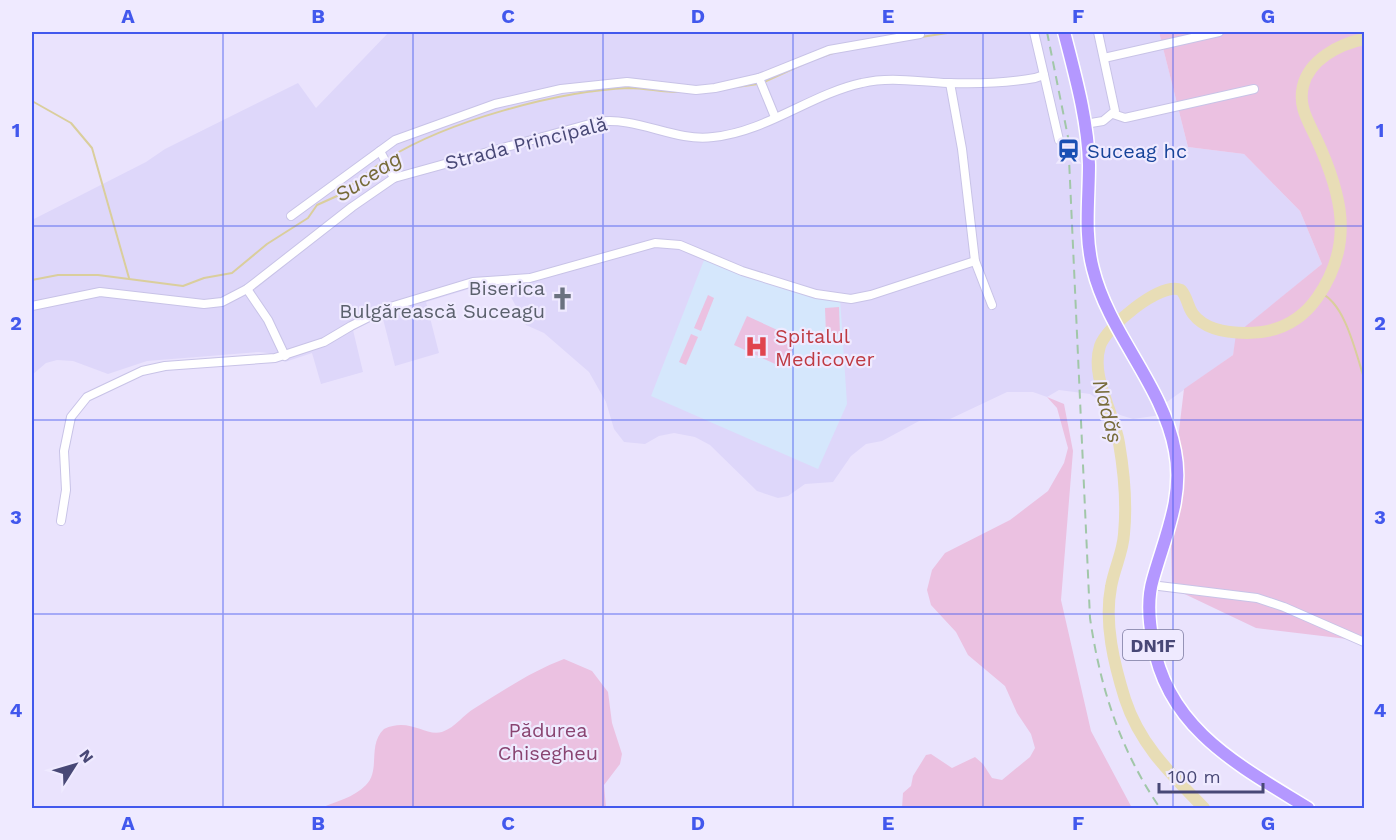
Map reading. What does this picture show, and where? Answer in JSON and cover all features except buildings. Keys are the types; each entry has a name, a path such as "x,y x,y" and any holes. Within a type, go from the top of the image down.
{"main road":[{"name":"DN1F","path":"1064,32 1085,124 1089,166 1089,249 1104,301 1160,406 1171,433 1176,462 1174,510 1151,585 1150,618 1154,649 1165,683 1179,710 1197,732 1218,751 1308,808"}],"street":[{"path":"1034,32 1059,140"},
{"path":"1085,124 1103,121 1113,114 1116,104 1098,32"},
{"path":"1104,58 1219,32"},
{"path":"291,216 395,140 495,104 544,92 627,82 696,90 760,81 829,50 920,34"},
{"name":"Strada Principală","path":"32,306 100,292 204,304 222,302 247,289 393,175 597,122 629,122 675,134 705,138 734,133 860,83 885,79 950,83 1029,79 1044,75"},
{"path":"760,81 775,117"},
{"path":"950,83 962,149 975,261 992,305"},
{"path":"1113,114 1125,118 1254,89"},
{"path":"380,151 393,175"},
{"path":"61,521 66,490 67,440 71,417 87,397 149,369 264,360 285,356 324,342 387,308 473,282 530,278 655,243 680,245 742,271 816,294 844,298 871,295 975,261"},
{"path":"247,289 268,320 285,356"},
{"path":"1151,585 1257,598 1284,607 1365,642"}],"shaded area":[{"path":"389,32 1159,32 1188,147 1244,154 1300,211 1322,264 1237,334 1233,355 1164,404 1161,415 1133,419 1120,415 1090,394 1059,390 1047,397 1033,392 1007,392 950,419 919,421 882,441 866,444 851,456 833,482 805,484 788,496 778,498 757,491 710,445 695,437 674,433 659,436 645,444 624,442 614,429 606,402 589,372 544,333 526,325 504,284 482,285 426,302 439,353 395,366 382,315 370,320 353,330 363,372 321,384 312,353 285,362 268,353 258,352 147,361 108,374 73,361 57,360 46,363 32,375 32,220 146,162 165,149 298,83 316,108"},
{"name":"Spitalul Medicover","path":"706,255 728,265 840,298 847,404 818,469 651,396"}],"green space":[{"path":"1159,32 1364,32 1364,641 1256,628 1172,588 1170,505 1184,389 1233,355 1236,334 1322,264 1300,211 1244,154 1188,147"},
{"path":"708,295 714,298 701,331 694,328"},
{"path":"839,307 840,334 826,334 825,308"},
{"path":"747,316 797,339 784,368 734,345"},
{"path":"691,334 698,337 686,365 679,362"},
{"path":"1047,397 1064,404 1073,451 1061,600 1091,731 1132,808 902,808 903,793 911,786 913,776 926,755 931,754 952,768 975,757 983,764 992,778 1002,780 1030,757 1035,748 1031,734 1017,713 1005,686 968,655 956,632 931,605 927,590 932,570 945,553 1010,520 1048,491 1064,463 1068,448 1057,408"},
{"name":"Pădurea Chisegheu","path":"564,659 592,671 608,692 612,723 622,754 620,764 604,785 606,808 321,808 350,796 366,785 373,772 376,742 384,729 402,725 429,732 442,732 507,688"}],"waterway":[{"name":"Suceag","path":"921,37 954,32"},
{"name":"Nadăș","path":"1204,808 1158,758 1139,731 1125,699 1117,672 1109,629 1109,601 1112,580 1123,541 1124,477 1116,431 1100,382 1098,370 1100,346 1112,328 1135,307 1161,292 1172,289 1181,290 1193,314 1204,324 1217,330 1247,333 1268,331 1295,320 1317,298 1337,258 1340,219 1338,199 1332,179 1303,107 1303,86 1306,77 1318,61 1335,49 1364,39"},
{"name":"Suceag","path":"813,60 836,52"},
{"name":"Suceag","path":"764,82 808,62"},
{"name":"Suceag","path":"737,87 758,84"},
{"name":"Suceag","path":"387,159 440,132 504,110 537,102 600,90 629,88 684,92"},
{"path":"32,101 71,123 92,148 129,278"},
{"name":"Suceag","path":"32,280 58,275 98,275 183,286 204,278 232,273 267,244 308,218 317,205 337,196 382,162"},
{"path":"1320,293 1329,298 1343,318 1364,378"}],"railway":[{"path":"1047,32 1068,137 1090,618 1100,669 1114,717 1134,764 1160,808"}],"place":[{"name":"Suceag hc","path":"1069,151"},
{"name":"Biserica Bulgărească Suceagu","path":"563,299"},
{"name":"Spitalul Medicover","path":"757,347"}]}
